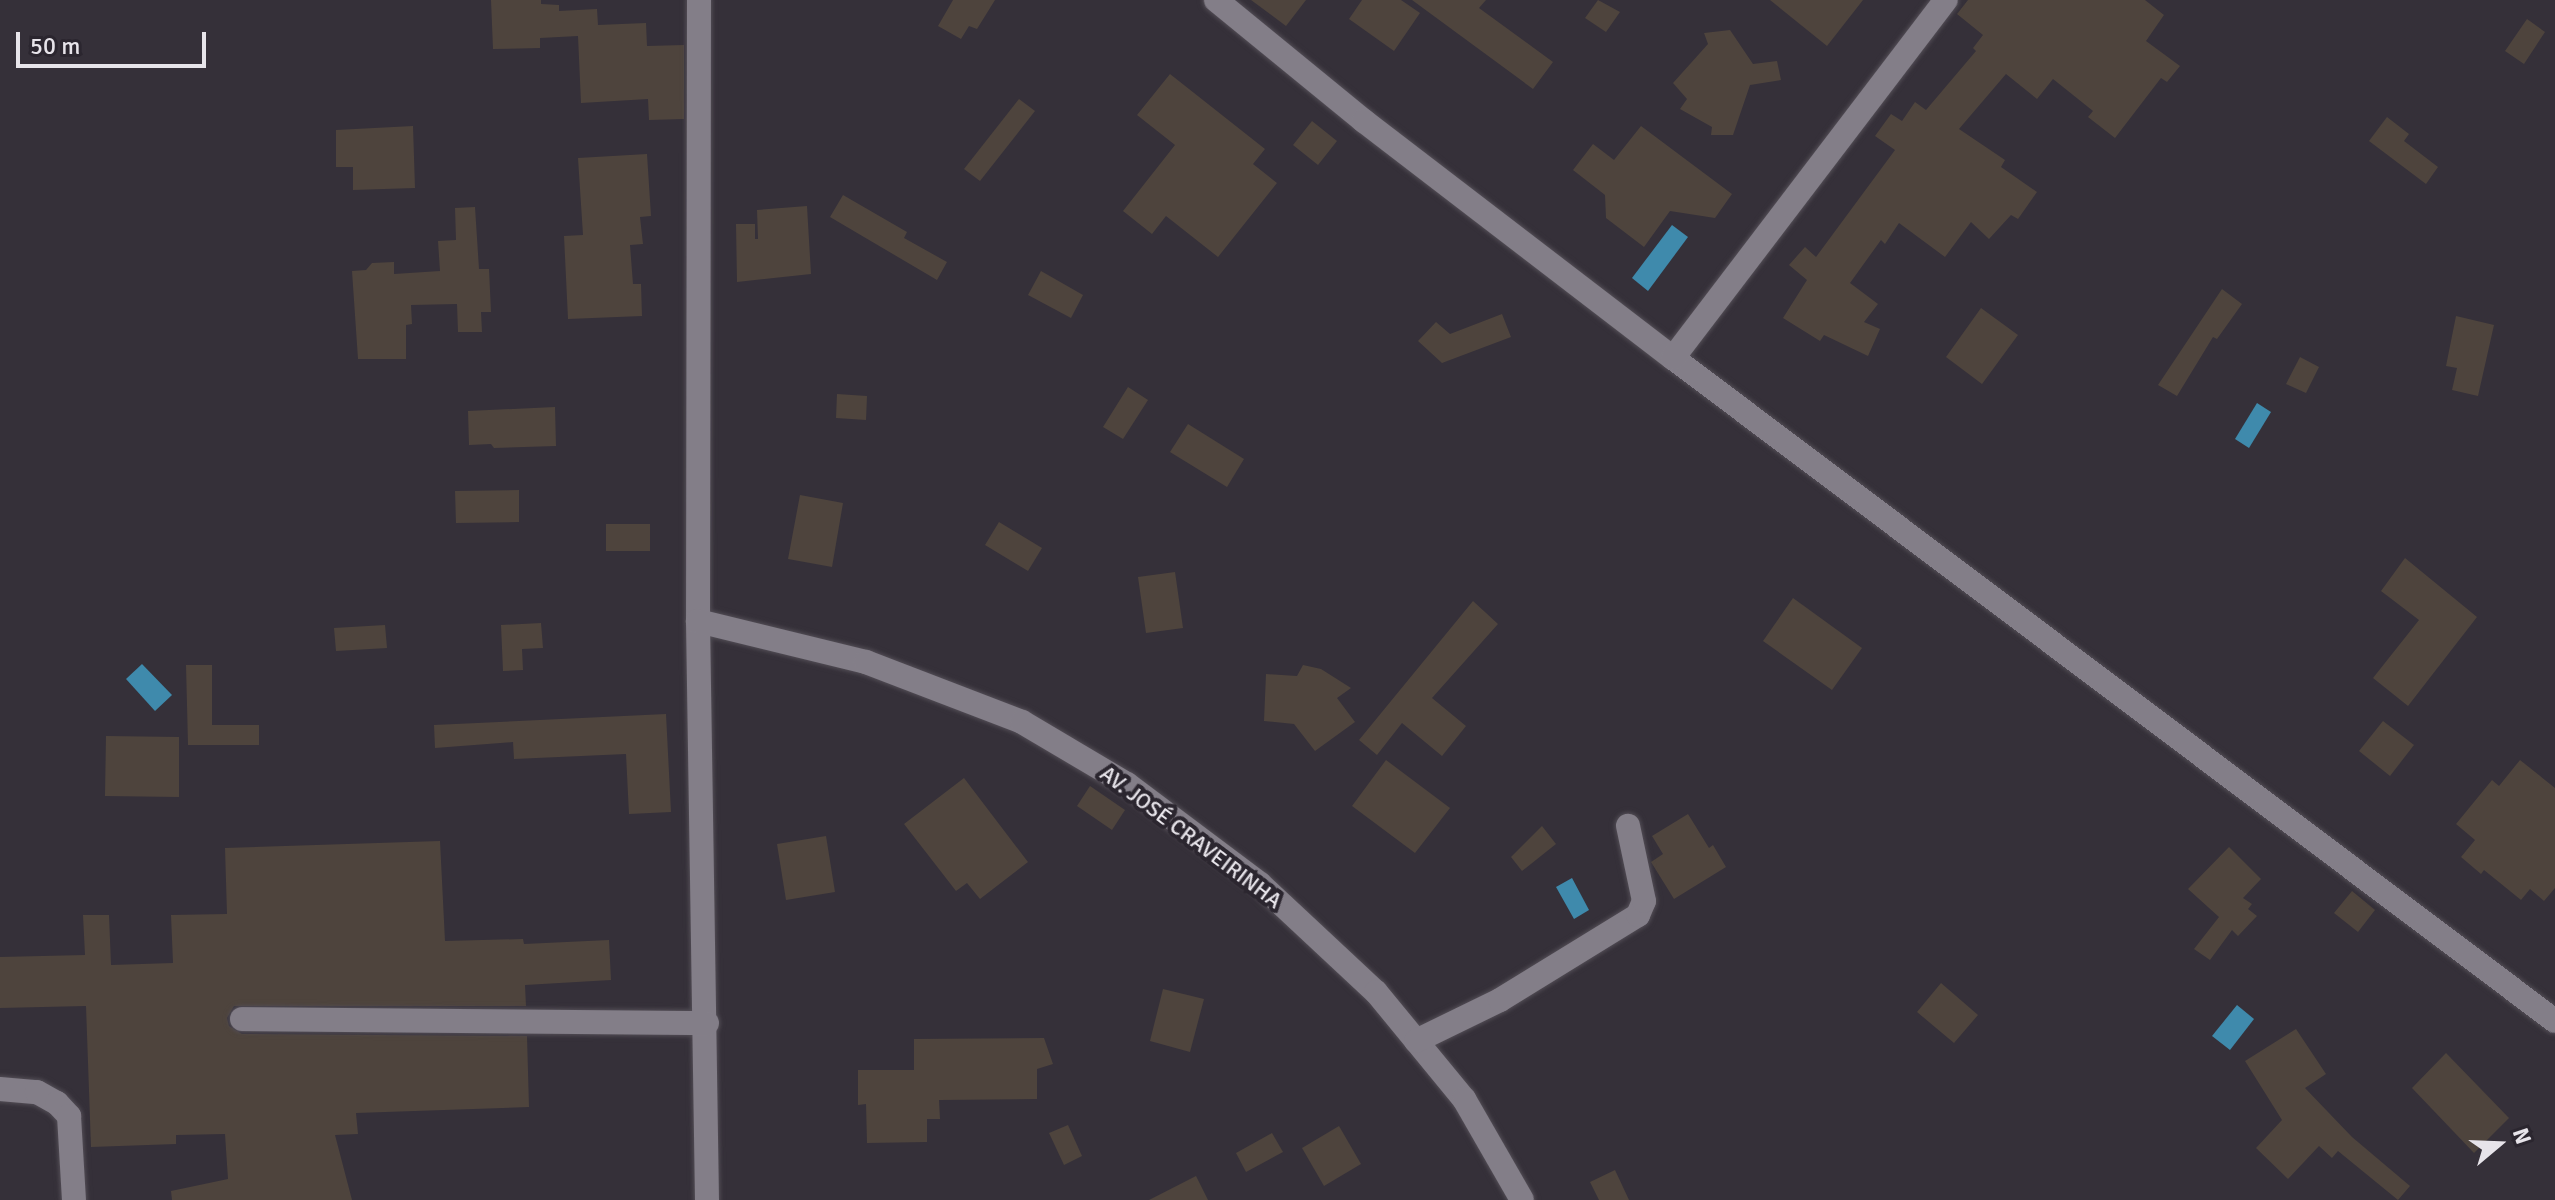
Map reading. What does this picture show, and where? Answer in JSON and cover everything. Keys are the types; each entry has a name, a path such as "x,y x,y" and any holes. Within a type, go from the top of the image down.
{"street":[{"path":"699,0 698,621 707,1023 707,1200"},
{"path":"1216,0 1364,121 1673,358 2555,1021"},
{"path":"1673,358 1946,0"},
{"name":"AV. JOSÉ CRAVEIRINHA","path":"698,621 866,662 1022,722 1127,784 1260,884 1376,992 1464,1099 1522,1200"},
{"path":"1416,1041 1500,1000 1638,915 1644,901 1628,826"},
{"path":"242,1019 707,1023"},
{"path":"0,1089 37,1092 57,1103 69,1116 74,1200"}],"water":[{"path":"1672,225 1688,237 1648,291 1632,278"},
{"path":"2257,403 2271,412 2249,448 2235,439"},
{"path":"142,664 172,695 155,711 126,679"},
{"path":"1572,878 1589,910 1574,919 1556,887"},
{"path":"2237,1005 2254,1019 2230,1050 2212,1036"}],"building":[{"path":"491,0 541,0 541,4 559,5 559,11 597,9 598,25 646,23 647,46 684,45 684,119 649,120 648,99 581,103 578,36 540,38 540,48 493,49"},
{"path":"953,0 995,0 977,29 969,26 961,39 938,26"},
{"path":"1251,0 1306,0 1286,26"},
{"path":"1362,0 1401,0 1420,13 1394,51 1349,19"},
{"path":"1412,0 1486,0 1479,8 1553,62 1533,89"},
{"path":"1598,0 1620,12 1606,32 1585,18"},
{"path":"1770,0 1863,0 1827,46"},
{"path":"1968,0 2145,0 2164,15 2146,41 2180,66 2167,82 2161,78 2115,138 2088,117 2093,111 2053,79 2037,99 2006,74 1959,129 2005,160 2001,167 2037,192 2018,219 2011,215 1989,239 1971,222 1945,257 1899,223 1885,244 1881,240 1850,283 1878,304 1864,322 1880,329 1868,356 1824,335 1820,341 1783,318 1807,280 1789,265 1805,247 1816,257 1895,150 1875,136 1891,114 1902,121 1915,102 1926,110 1976,51 1973,48 1983,35 1957,14"},
{"path":"2527,19 2545,32 2524,64 2505,51"},
{"path":"1730,30 1753,64 1777,61 1781,80 1750,85 1733,135 1711,135 1712,127 1680,109 1687,99 1673,83 1708,44 1704,33"},
{"path":"1170,74 1265,149 1253,164 1277,183 1218,257 1166,216 1152,234 1123,211 1175,145 1137,115"},
{"path":"1019,99 1035,111 980,181 964,169"},
{"path":"2387,117 2409,134 2404,141 2438,167 2426,184 2369,141"},
{"path":"1312,121 1337,141 1318,165 1293,145"},
{"path":"413,126 415,188 353,190 353,167 336,167 336,130"},
{"path":"1641,126 1732,194 1715,218 1670,211 1644,247 1606,218 1605,195 1573,170 1593,144 1614,160"},
{"path":"647,154 651,216 640,217 643,244 630,245 633,284 641,284 642,316 568,319 564,236 583,235 578,158"},
{"path":"843,195 907,232 904,238 947,262 937,280 830,217"},
{"path":"807,206 811,274 737,282 736,224 755,224 755,239 758,239 757,210"},
{"path":"475,207 479,269 489,269 491,312 481,312 482,332 458,332 457,304 411,305 412,324 406,325 406,359 358,359 352,271 366,270 372,263 394,262 394,274 440,271 438,241 456,240 455,208"},
{"path":"1041,271 1083,295 1071,318 1028,295"},
{"path":"2222,289 2242,304 2217,339 2213,337 2177,396 2158,385"},
{"path":"1981,308 2018,335 1982,384 1946,357"},
{"path":"1502,314 1511,337 1442,363 1418,341 1436,322 1450,334"},
{"path":"2456,316 2494,325 2478,396 2452,390 2457,368 2446,366"},
{"path":"2300,357 2319,367 2306,393 2286,384"},
{"path":"1128,387 1148,400 1123,439 1103,427"},
{"path":"837,394 867,396 866,420 836,418"},
{"path":"555,407 556,446 494,448 491,444 469,445 468,411"},
{"path":"1188,424 1244,459 1227,487 1170,452"},
{"path":"519,490 519,522 456,523 455,491"},
{"path":"800,495 843,503 832,567 788,559"},
{"path":"999,522 1042,548 1028,571 985,545"},
{"path":"606,524 650,524 650,551 606,551"},
{"path":"2405,558 2477,617 2408,706 2373,678 2419,620 2381,591"},
{"path":"1175,572 1183,628 1146,633 1138,577"},
{"path":"1793,598 1862,648 1832,690 1763,641"},
{"path":"1473,601 1498,624 1432,698 1466,726 1442,756 1402,723 1377,755 1359,740"},
{"path":"541,623 543,648 522,649 523,670 503,671 501,625"},
{"path":"385,625 387,648 336,651 334,628"},
{"path":"186,665 212,665 212,725 259,725 259,745 188,745"},
{"path":"1303,665 1321,669 1351,688 1337,698 1355,722 1315,751 1294,724 1264,721 1266,674 1297,676"},
{"path":"666,714 671,812 629,814 626,754 514,759 513,742 435,748 434,725"},
{"path":"2383,721 2414,745 2390,776 2359,751"},
{"path":"106,736 179,737 179,797 105,796"},
{"path":"1386,760 1450,808 1415,853 1352,806"},
{"path":"2520,760 2555,788 2555,888 2544,901 2530,889 2521,900 2484,870 2481,874 2461,857 2475,840 2456,824 2492,780 2499,786"},
{"path":"964,778 1028,862 980,899 967,883 956,891 904,824"},
{"path":"1090,786 1125,810 1112,830 1077,806"},
{"path":"1688,814 1709,848 1713,845 1726,867 1674,899 1651,862 1663,854 1652,836"},
{"path":"1542,826 1556,844 1522,871 1511,857"},
{"path":"826,836 835,892 786,900 777,844"},
{"path":"440,841 445,941 523,939 524,944 609,940 611,980 525,985 526,1006 234,1006 227,1018 229,1026 242,1034 527,1036 529,1107 356,1113 358,1134 335,1135 352,1200 172,1200 171,1191 228,1179 225,1134 176,1135 176,1144 91,1147 86,1006 0,1008 0,957 85,955 83,915 109,915 111,965 173,963 171,915 227,914 225,848"},
{"path":"2229,847 2261,879 2243,898 2252,904 2248,909 2257,916 2238,936 2232,930 2210,960 2194,949 2219,917 2188,889"},
{"path":"2352,891 2375,910 2358,932 2334,913"},
{"path":"1941,983 1978,1015 1954,1043 1917,1012"},
{"path":"1163,989 1204,999 1190,1052 1150,1041"},
{"path":"2296,1029 2326,1074 2305,1088 2352,1137 2410,1186 2398,1200 2338,1151 2332,1158 2319,1146 2288,1179 2256,1148 2282,1120 2245,1061"},
{"path":"1044,1038 1053,1064 1037,1069 1037,1099 939,1100 940,1119 927,1119 927,1142 867,1143 866,1104 858,1105 858,1070 914,1070 914,1039"},
{"path":"2446,1053 2509,1118 2474,1153 2412,1088"},
{"path":"1068,1125 1082,1156 1064,1165 1049,1133"},
{"path":"1339,1126 1361,1164 1324,1186 1302,1148"},
{"path":"1272,1133 1283,1152 1246,1172 1236,1153"},
{"path":"1615,1170 1629,1200 1599,1200 1590,1182"},
{"path":"1196,1176 1208,1200 1149,1200"}]}
